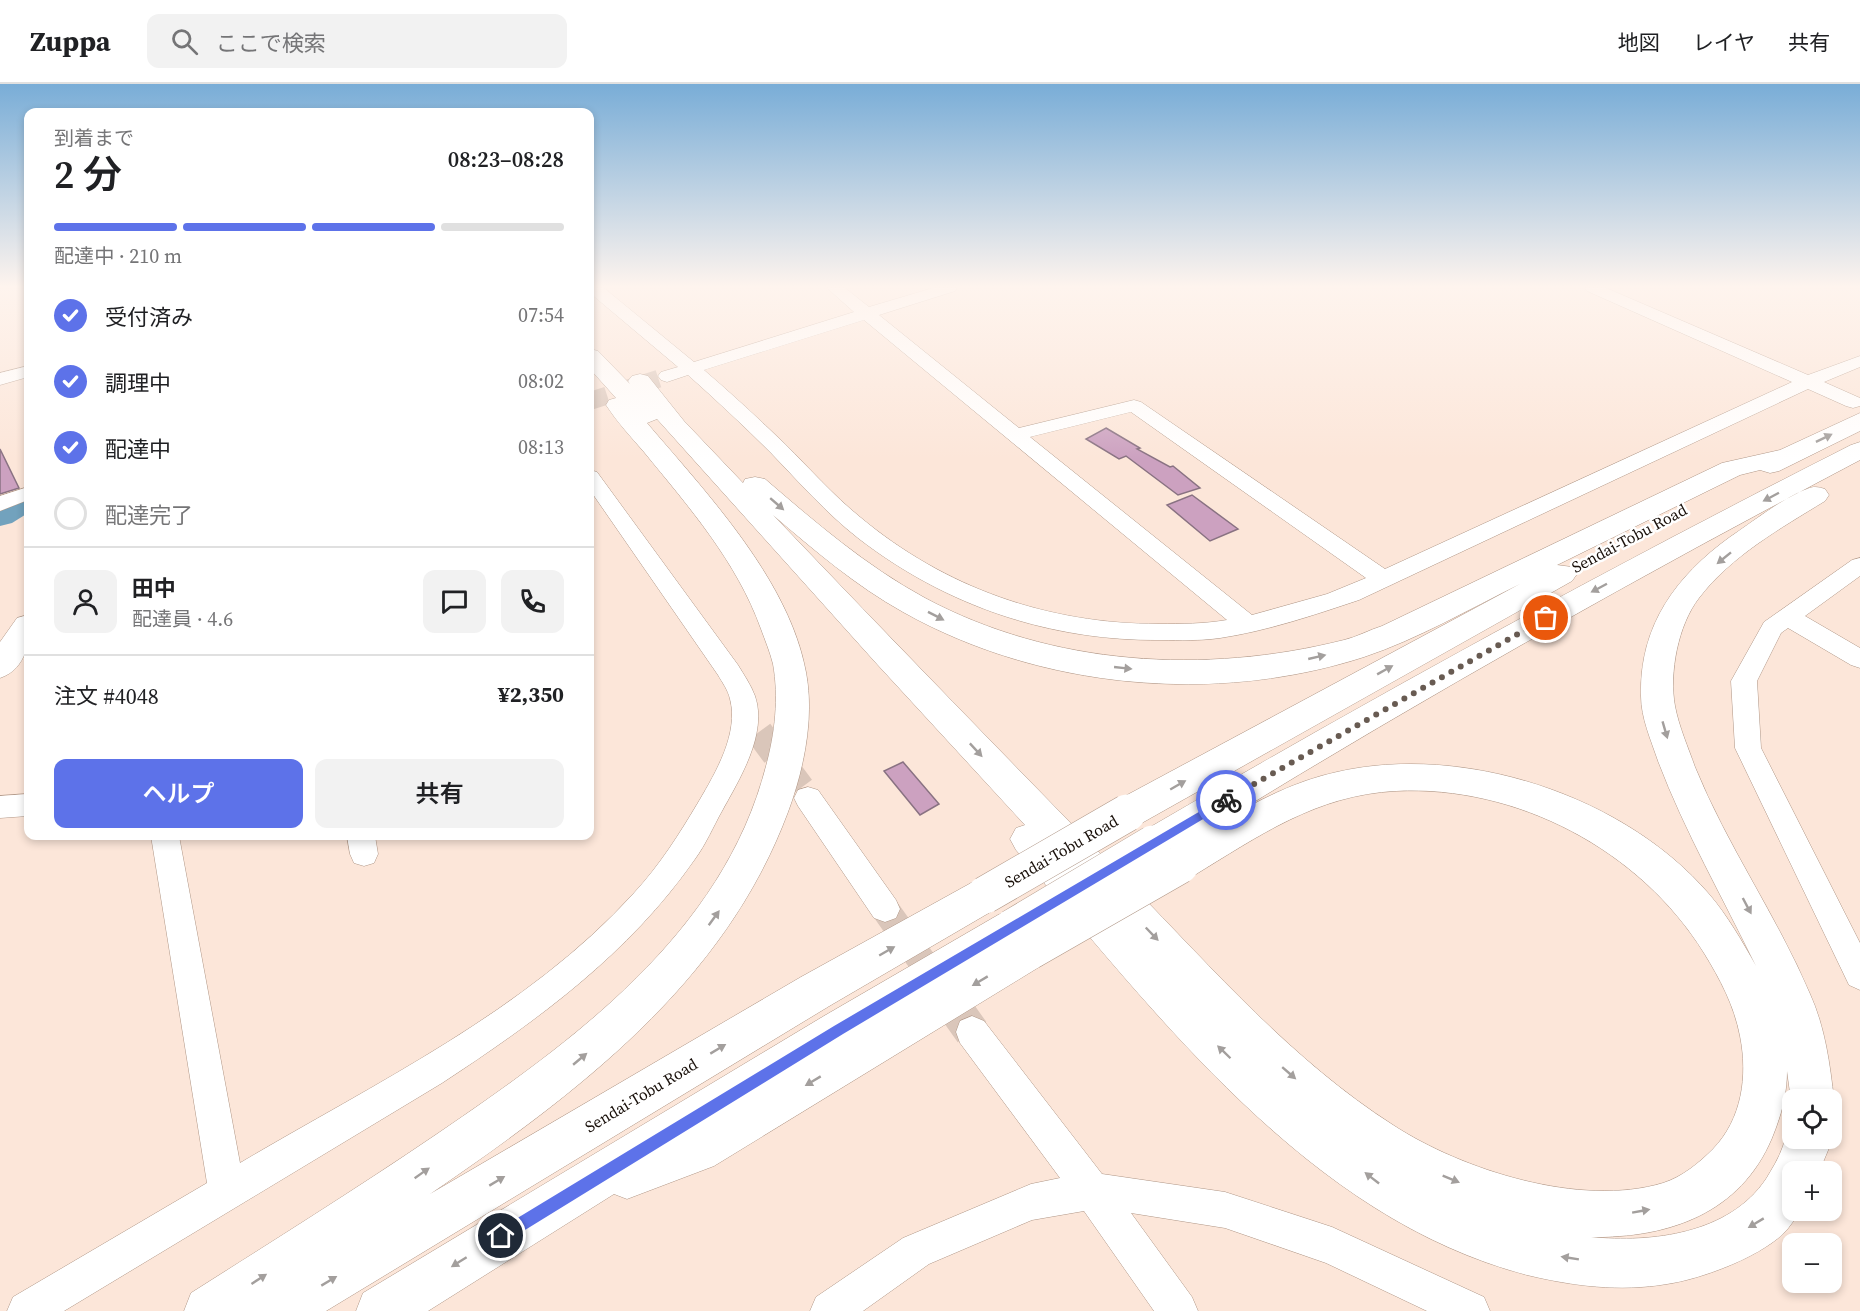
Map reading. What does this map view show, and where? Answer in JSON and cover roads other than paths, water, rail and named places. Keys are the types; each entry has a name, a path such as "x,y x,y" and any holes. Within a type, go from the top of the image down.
{"main road":[{"path":"608,345 654,378 825,546 916,606 953,624 1030,651 1077,662 1170,672 1256,669 1348,650 1393,634 1731,469 1789,456"},
{"path":"594,360 679,448 1198,1027 1314,1134 1383,1186 1448,1223 1507,1245 1570,1259 1625,1264 1680,1259 1726,1240 1763,1219 1782,1192"},
{"path":"209,1311 397,1190 528,1099 586,1054 634,1012 673,971 716,915 745,866 768,819 782,780 789,741 792,703 789,664 776,624 758,584 740,555 662,456 594,377"},
{"path":"381,1311 839,1030 1021,939 1166,855 1328,788 1398,777 1464,780 1511,790 1590,825 1657,870 1693,905 1739,971 1764,1045 1760,1113 1745,1146 1721,1176 1694,1195 1656,1209 1622,1215 1582,1214 1518,1203 1419,1166 1368,1135 1317,1097 1263,1050 887,656 675,426 654,378"},
{"name":"Sendai-Tobu Road","path":"279,1311 755,1027 985,894 1127,813 1537,588 1789,456 1856,411"},
{"name":"Sendai-Tobu Road","path":"1166,855 1275,771 1586,595 1860,450"},
{"path":"1811,1089 1808,1056 1791,999 1755,923 1699,818 1664,730 1656,691 1665,636 1678,605 1697,581 1738,547 1799,505 1860,468"},
{"path":"0,666 24,633"}],"street":[{"path":"663,345 691,368 865,533 903,560 982,600 1044,622 1096,630 1149,633 1221,629 1247,624 1284,616 1350,594 1808,382 1860,361"},
{"path":"654,378 763,345"},
{"path":"905,345 1247,624"},
{"path":"1724,345 1808,382 1856,411"},
{"path":"0,379 24,372"},
{"path":"1015,435 1134,406 1383,579"},
{"path":"27,1311 442,1063 538,999 612,937 669,876 706,821 732,764 743,732 751,722 744,699 729,671 594,482"},
{"path":"0,504 24,495"},
{"path":"1860,565 1772,628 1744,681 1748,748 1860,975"},
{"path":"1787,617 1860,659"},
{"path":"808,798 885,909"},
{"path":"0,807 24,805"},
{"path":"166,840 227,1192"},
{"path":"972,1032 1092,1191 1178,1311"},
{"path":"830,1311 916,1251 1031,1202 1092,1191 1141,1196 1225,1210 1332,1246 1470,1311"}],"waterway":[{"path":"0,516 24,502"}],"tunnel":[{"path":"594,400 667,376"},
{"path":"759,732 808,798"},
{"path":"885,909 926,967"},
{"path":"925,966 972,1032"}]}
